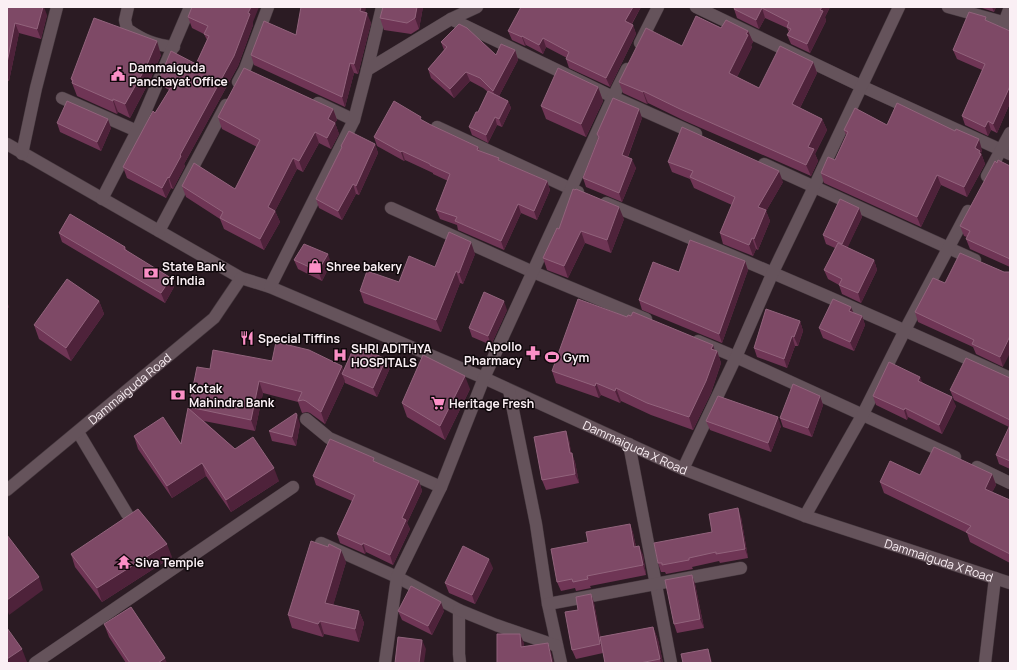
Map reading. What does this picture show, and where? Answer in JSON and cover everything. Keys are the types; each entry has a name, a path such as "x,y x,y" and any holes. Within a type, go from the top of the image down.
{"street":[{"path":"22,154 36,88 57,7"},
{"path":"128,7 125,20 127,30 141,39 158,45 174,47"},
{"path":"102,199 137,131 190,7"},
{"path":"159,231 245,69 268,7"},
{"path":"270,287 354,120 382,7"},
{"path":"367,70 451,19 477,7"},
{"path":"385,663 397,577 441,487 484,378 613,97 658,7"},
{"path":"696,7 861,86 1006,152"},
{"path":"683,469 736,357 773,272 899,7"},
{"path":"948,7 1007,24 1010,7"},
{"path":"451,19 613,97 706,138"},
{"path":"245,69 258,76"},
{"path":"62,98 137,131"},
{"path":"306,98 354,120"},
{"path":"437,127 571,189 773,272 1010,378"},
{"path":"982,185 1006,152 1010,132"},
{"name":"Dammaiguda X Road","path":"7,144 22,154 241,278 270,287 484,378 683,469 805,516 1010,584"},
{"path":"757,161 983,263"},
{"path":"805,516 863,414 905,330 975,199"},
{"path":"391,208 533,272 656,324"},
{"name":"Dammaiguda Road","path":"10,483 78,432 214,318 241,278"},
{"path":"685,336 736,357 863,414 1010,483"},
{"path":"509,390 536,524 548,604 561,663"},
{"path":"306,419 330,438 441,487"},
{"path":"78,432 127,514"},
{"path":"629,444 671,663"},
{"path":"35,663 293,486"},
{"path":"321,542 397,577 459,610 557,646"},
{"path":"548,604 741,568"},
{"path":"985,663 995,578"},
{"path":"459,610 460,663"}],"building":[{"path":"7,7 43,7 37,29 15,23 7,63"},
{"path":"192,7 251,7 248,13 250,14 234,56 169,178 168,177 162,188 123,167 153,111 155,113 173,84 160,77 171,51 196,64 209,36 204,34 208,26 188,17"},
{"path":"301,7 361,7 360,11 367,13 354,64 350,63 342,97 251,55 264,21 296,35"},
{"path":"383,7 417,7 415,18 407,23 380,18"},
{"path":"521,7 633,7 625,21 633,25 606,78 566,59 569,52 543,38 539,45 522,36 508,31"},
{"path":"735,7 822,7 820,10 823,11 807,44 787,35 791,29 787,27 789,22 762,8 756,20 734,9"},
{"path":"969,12 986,17 985,20 1010,31 1010,86 993,124 988,121 985,127 962,116 985,64 953,50"},
{"path":"696,16 721,28 726,20 748,31 746,34 748,35 729,73 759,88 780,46 813,62 792,104 822,119 808,147 814,149 806,165 643,91 619,82 646,28 682,46"},
{"name":"Dammaiguda Panchayat Office","path":"94,18 157,41 146,67 125,104 113,99 113,101 72,83 73,80 71,79"},
{"path":"459,24 467,28 496,55 501,44 515,50 493,91 480,78 466,72 450,89 428,69 447,47 441,42"},
{"path":"244,68 333,109 328,119 335,123 327,138 315,132 299,161 293,158 268,207 275,211 260,239 220,218 223,212 182,186 194,163 235,189 260,140 218,117"},
{"path":"558,68 598,87 581,124 541,106"},
{"path":"488,91 508,101 499,119 495,117 486,135 469,127"},
{"path":"613,98 639,109 622,155 632,159 619,193 583,178 599,137 597,134"},
{"path":"67,101 108,119 97,142 57,123"},
{"path":"394,101 421,117 420,119 478,147 477,150 499,158 498,160 547,181 534,211 518,204 501,241 455,221 457,217 436,210 450,174 402,151 401,152 374,137"},
{"path":"897,103 955,131 956,129 979,139 975,148 980,151 979,153 981,154 964,187 937,175 917,217 821,173 828,157 835,160 848,132 844,130 855,108 887,125"},
{"path":"682,127 779,171 758,207 766,210 754,239 752,238 749,245 720,233 735,197 690,177 693,171 668,162"},
{"path":"349,131 375,144 356,186 353,184 338,211 316,199"},
{"path":"998,160 1010,166 1010,259 966,239 970,231 960,226 995,161 997,163"},
{"path":"573,189 619,207 607,240 581,231 564,266 543,258 557,228 559,229"},
{"path":"840,199 859,208 842,244 823,235"},
{"path":"70,214 125,247 124,249 171,278 161,293 59,233"},
{"path":"449,232 471,242 459,273 456,271 436,320 360,291 367,271 399,282 409,256 435,267"},
{"path":"690,240 745,261 719,334 639,300 653,262 679,272"},
{"path":"838,243 874,260 858,293 839,285 842,279 824,270"},
{"path":"304,244 328,254 318,271 294,260"},
{"path":"960,253 1004,272 1010,272 1010,336 1000,357 972,344 974,340 915,312 933,278 945,283"},
{"path":"67,279 99,301 66,348 34,325"},
{"path":"484,292 504,301 488,336 469,328"},
{"path":"578,299 627,317 628,315 631,316 633,312 713,345 711,349 717,351 706,381 689,417 647,403 616,388 615,391 596,383 595,386 552,371"},
{"path":"833,299 851,307 849,311 862,316 850,342 819,328"},
{"path":"766,309 800,321 794,337 792,336 784,359 754,348"},
{"path":"276,342 309,350 342,366 321,412 306,401 298,401 302,392 259,381 251,420 189,407 197,367 210,369 213,350 272,361"},
{"path":"355,345 386,359 373,388 342,374"},
{"name":"Heritage Fresh","path":"423,355 465,376 440,426 402,403"},
{"path":"966,358 1010,378 1010,420 950,390"},
{"path":"889,362 920,377 918,381 952,397 939,425 905,408 904,410 873,396"},
{"path":"793,384 820,396 808,428 780,418"},
{"path":"718,396 778,417 768,443 706,421"},
{"path":"188,408 235,449 253,437 274,468 226,500 202,463 167,486 134,436 163,417 181,444"},
{"path":"296,413 297,415 292,437 269,431"},
{"path":"1010,425 1010,461 996,455"},
{"path":"566,431 570,453 572,453 575,474 542,480 534,437"},
{"path":"330,439 374,458 373,461 419,481 402,518 406,520 390,555 363,543 362,545 337,534 355,495 313,476"},
{"path":"934,447 992,474 985,489 1010,500 1010,554 966,532 971,526 880,482 890,461 920,475"},
{"path":"738,508 745,549 716,554 716,552 689,558 689,560 662,565 662,563 658,563 654,543 712,532 709,514"},
{"name":"Siva Temple","path":"138,509 167,544 97,588 71,554"},
{"path":"630,524 634,547 639,546 643,565 587,576 588,579 573,582 572,579 557,582 551,549 588,542 586,532"},
{"path":"7,535 39,577 7,600"},
{"path":"311,541 328,547 329,544 341,550 325,603 359,611 355,629 320,621 318,624 288,615"},
{"path":"463,546 489,559 472,595 445,583"},
{"path":"692,575 700,619 674,624 665,580"},
{"path":"411,586 441,602 428,626 398,611"},
{"path":"591,594 600,644 572,650 565,612 578,610 576,597"},
{"path":"131,607 165,658 158,663 130,663 104,624"},
{"path":"653,627 660,659 640,663 605,663 600,637"},
{"path":"7,628 22,649 7,659"},
{"path":"497,634 520,634 521,647 548,643 552,663 497,663"},
{"path":"398,637 422,640 419,663 395,663"},
{"path":"708,649 711,663 683,663 681,654"}],"place":[{"name":"Dammaiguda Panchayat Office","path":"118,74"},
{"name":"Shree bakery","path":"315,266"},
{"name":"State Bank of India","path":"151,273"},
{"name":"Special Tiffins","path":"247,338"},
{"name":"Apollo Pharmacy","path":"533,353"},
{"name":"SHRI ADITHYA HOSPITALS","path":"340,355"},
{"name":"Gym","path":"552,357"},
{"name":"Kotak Mahindra Bank","path":"178,395"},
{"name":"Heritage Fresh","path":"438,403"},
{"name":"Siva Temple","path":"124,562"}]}
